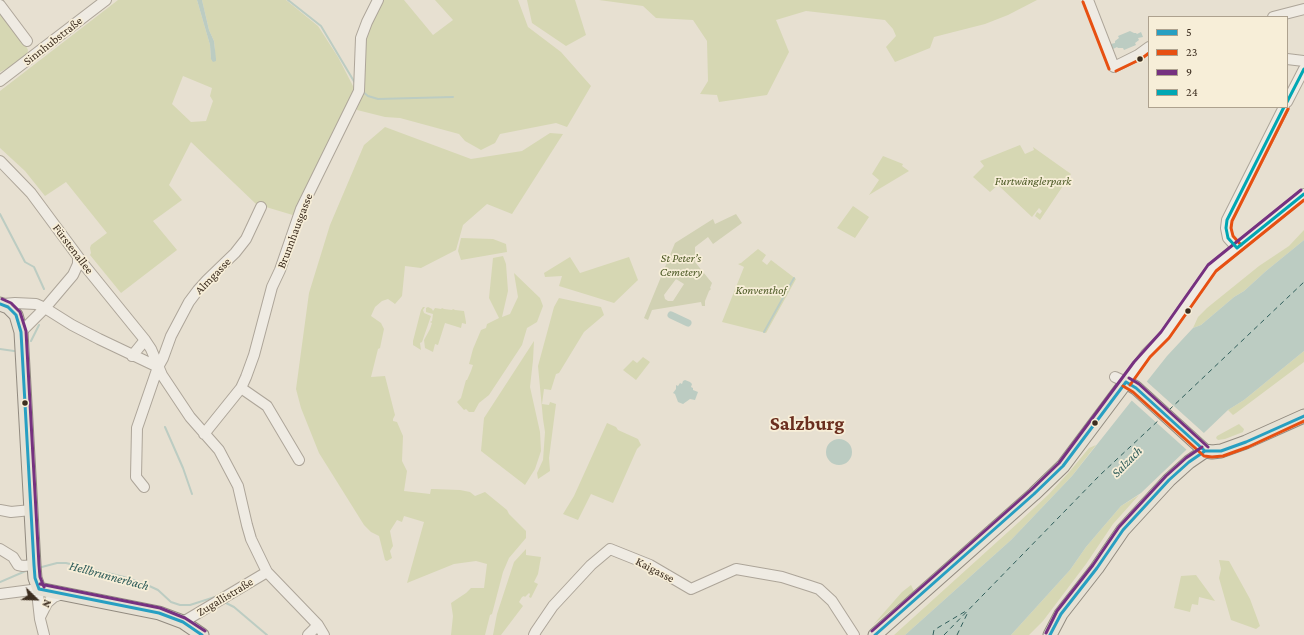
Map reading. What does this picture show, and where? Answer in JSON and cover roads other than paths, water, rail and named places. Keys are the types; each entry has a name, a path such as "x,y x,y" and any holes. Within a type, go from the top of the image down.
{"main road":[{"path":"2,304 16,315 21,332 34,569 39,589 159,613 183,622 202,635"},
{"path":"875,635 1034,494 1063,466 1125,383 1201,447 1212,452 1221,451 1304,416"},
{"path":"1050,635 1061,614 1100,565 1116,538 1201,447"}],"street":[{"name":"Sinnhubstraße","path":"0,81 106,0"},
{"name":"Brunnhausgasse","path":"204,434 241,388 246,377 254,355 272,287 280,270 301,209 359,87 361,38 378,0"},
{"path":"1088,0 1114,67 1138,55 1148,48"},
{"path":"0,5 27,42"},
{"path":"1277,16 1304,9"},
{"path":"1288,59 1304,61"},
{"path":"1288,100 1304,69"},
{"path":"1237,248 1228,238 1226,228 1227,220 1283,108"},
{"name":"Fürstenallee","path":"0,161 31,193 78,257 151,350 158,367 190,417 219,450 238,486 247,525 267,572 318,625 324,635"},
{"path":"1125,383 1146,354 1165,335 1212,268 1304,194"},
{"name":"Almgasse","path":"144,487 136,477 137,428 158,367 171,336 189,302 207,280 241,246 250,232 261,207"},
{"path":"21,332 45,308 73,275 78,264 78,257"},
{"path":"2,304 36,304 72,325 132,356 158,367"},
{"path":"132,356 144,340"},
{"path":"241,388 268,406 298,460"},
{"path":"0,510 11,512 31,510"},
{"path":"0,549 12,557 18,564 34,569"},
{"name":"Kaigasse","path":"534,635 553,606 591,565 610,549 650,566 691,589 736,569 782,577 819,589 832,601 854,635"},
{"name":"Zugallistraße","path":"183,622 267,572"},
{"path":"0,594 39,589 38,601 44,635"},
{"path":"40,619 47,603 54,597 62,594"},
{"path":"308,635 318,625"}],"water":[{"path":"197,0 202,0 209,30 214,41 216,61 213,62 211,59 210,45"},
{"path":"1130,31 1137,34 1141,32 1143,37 1138,38 1139,40 1135,43 1136,45 1124,50 1123,48 1117,47 1113,49 1111,44 1115,43 1115,41 1119,38 1118,36"},
{"name":"Salzach","path":"1304,240 1304,351 1244,400 1228,410 1141,493 1121,506 1086,547 1070,570 1011,635 905,635 1011,540 1072,476 1167,356 1193,328 1201,325 1234,297 1244,291"},
{"path":"685,380 692,384 691,387 693,390 698,392 695,400 690,399 683,404 678,402 675,394 673,393 676,389 676,385 678,386 680,383 682,384"},
{"path":"839,439 849,442 852,452 849,462 839,465 829,462 826,452 829,442"}],"waterway":[{"path":"288,0 321,26 355,83"},
{"path":"362,91 368,96 378,99 453,97"},
{"path":"0,214 25,262 34,267 44,289"},
{"path":"764,332 794,278"},
{"path":"671,315 688,323"},
{"path":"31,341 39,325"},
{"path":"0,349 14,351"},
{"path":"165,427 183,468 192,494"},
{"name":"Hellbrunnerbach","path":"38,568 57,563 66,563 124,577 158,590 171,602 180,605 190,605 215,597"},
{"name":"Hellbrunnerbach","path":"0,582 28,570"},
{"name":"Hellbrunnerbach","path":"224,602 234,607 267,635"}],"district":[{"name":"Salzburg","path":"807,424"}],"park label":[{"name":"Furtwänglerpark","path":"1033,181"},
{"name":"St Peter’s Cemetery","path":"681,265"},
{"name":"Konventhof","path":"761,290"}]}
